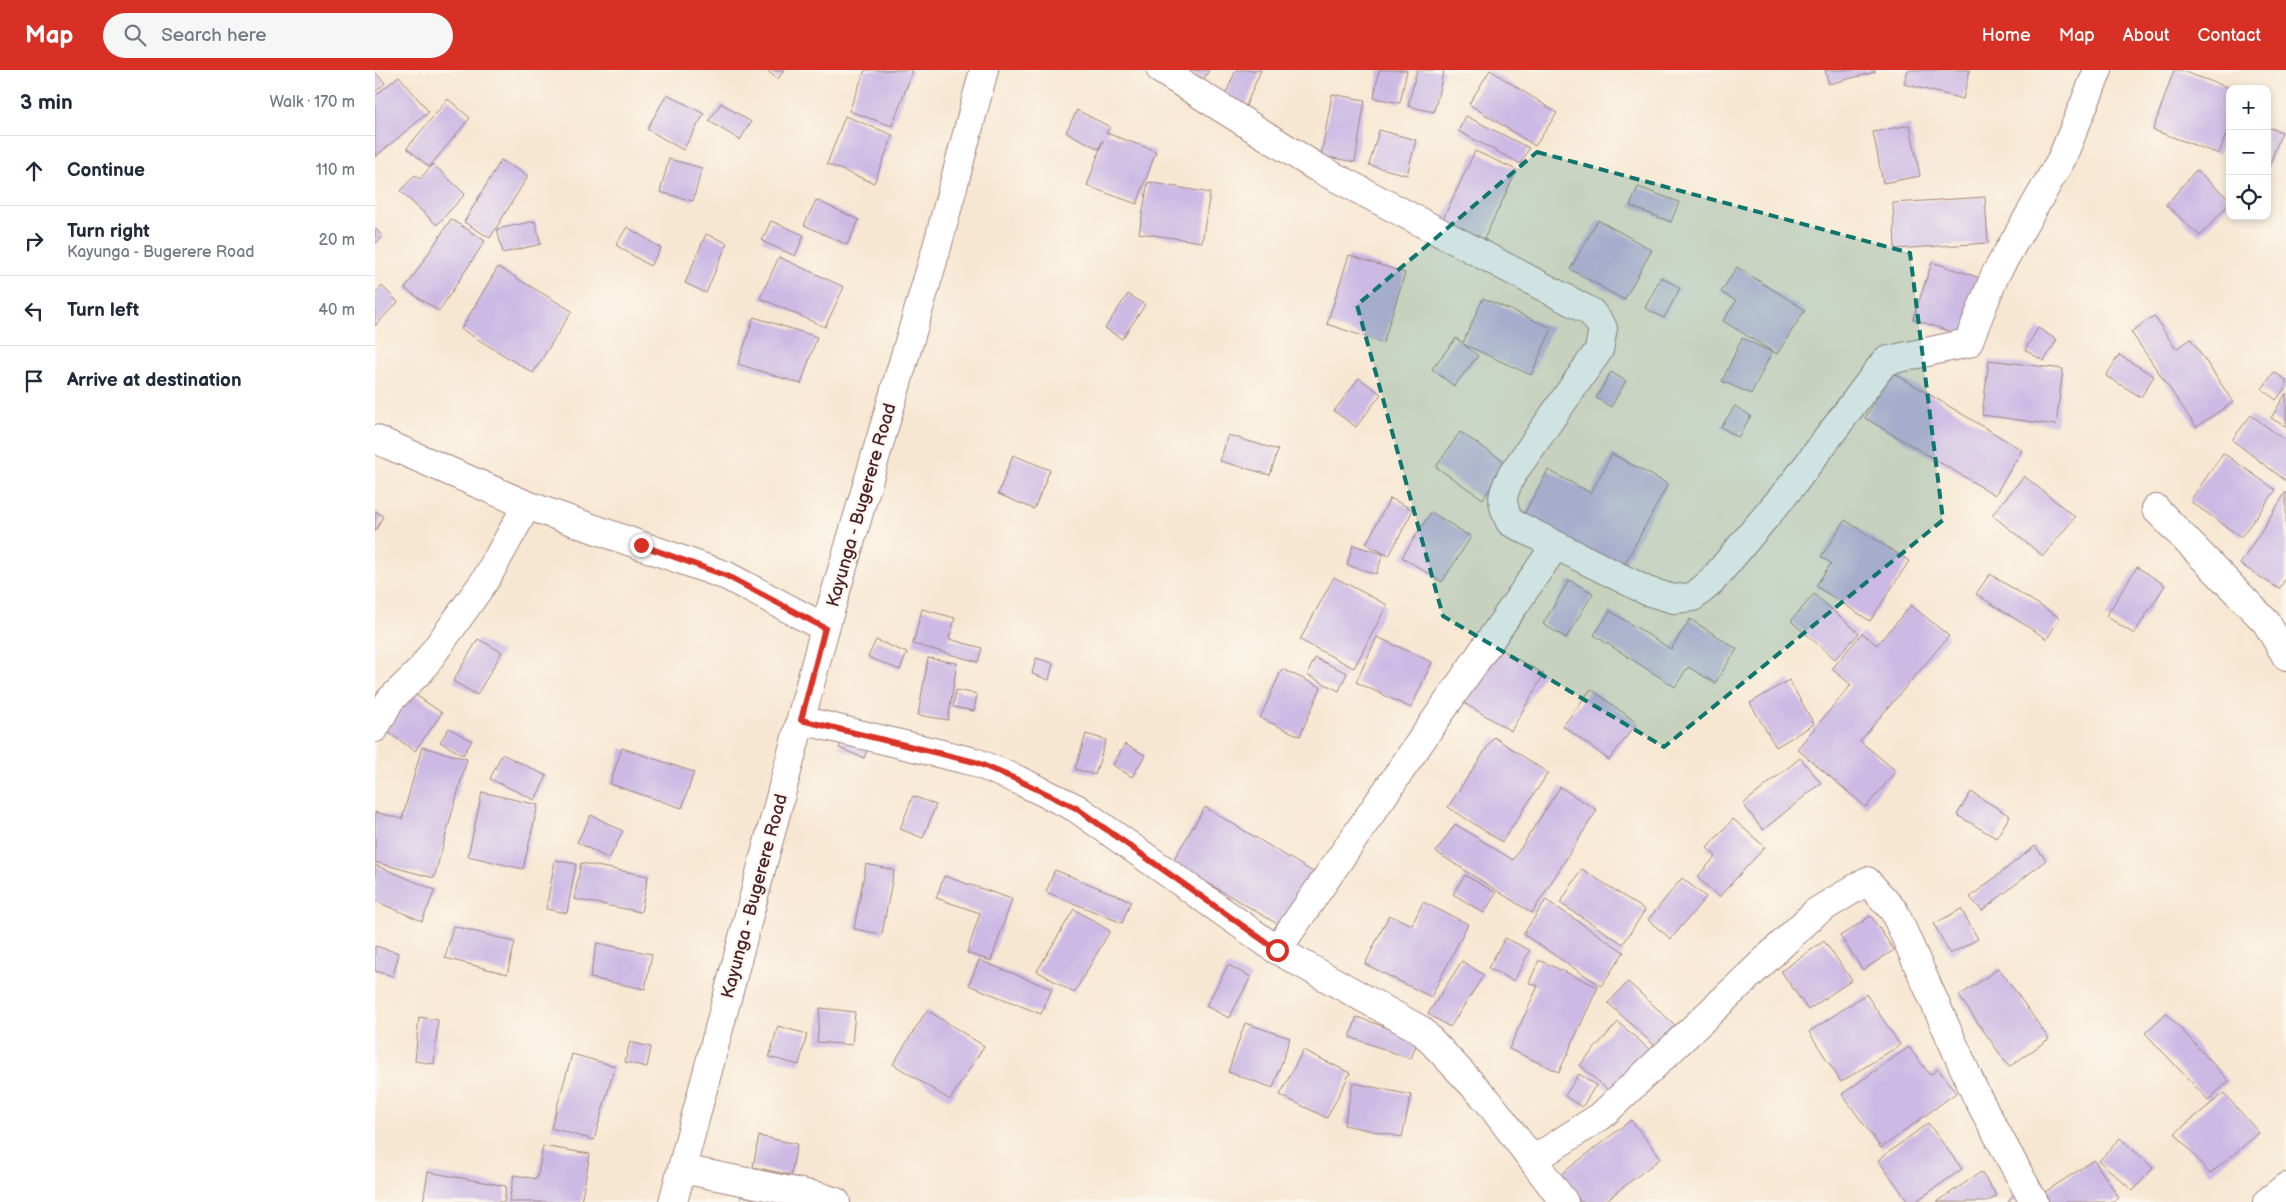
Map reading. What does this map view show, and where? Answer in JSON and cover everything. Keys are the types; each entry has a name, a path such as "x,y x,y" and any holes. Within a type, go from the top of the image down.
{"street":[{"name":"Kayunga - Bugerere Road","path":"673,1202 825,628 937,247 983,70"},
{"path":"1161,70 1316,167 1591,312 1603,328 1599,350 1513,473 1503,492 1502,506 1511,522 1555,546 1647,591 1674,599 1693,597 1711,582 1794,483 1885,361 1968,343 1995,275 2062,158 2098,70"},
{"path":"375,439 527,505 727,576 825,628"},
{"path":"375,728 390,700 421,670 486,579 527,505"},
{"path":"2157,509 2266,622 2286,656"},
{"path":"1277,950 1555,546"},
{"path":"801,720 975,762 1076,808 1277,950 1421,1030 1488,1101 1564,1202"},
{"path":"1533,1160 1601,1116 1816,912 1867,881 1894,911 1976,1095 2034,1202"},
{"path":"682,1169 821,1196 835,1202"},
{"path":"2267,1202 2286,1187"}],"highlighted area":[{"path":"1537,152 1910,253 1943,520 1664,747 1443,616 1357,305"}],"building":[{"path":"766,70 784,70 778,79"},
{"path":"865,70 913,70 892,126 849,111"},
{"path":"1187,70 1209,70 1204,79"},
{"path":"1236,70 1261,70 1244,110 1223,100"},
{"path":"1379,70 1407,70 1400,103 1374,98"},
{"path":"1417,70 1444,70 1434,112 1408,106"},
{"path":"1490,70 1557,113 1535,146 1469,104"},
{"path":"1825,70 1875,70 1875,72 1829,84"},
{"path":"1908,70 1970,70 1963,99 1904,84"},
{"path":"2174,70 2179,70 2226,87 2226,134 2219,154 2153,130"},
{"path":"375,72 385,83 375,92"},
{"path":"399,76 429,112 375,157 375,96"},
{"path":"667,94 704,114 683,150 647,129"},
{"path":"1332,94 1365,100 1355,162 1321,156"},
{"path":"448,99 470,118 429,167 407,148"},
{"path":"721,103 751,122 740,140 709,121"},
{"path":"1077,110 1110,127 1106,133 1156,151 1137,204 1087,186 1103,140 1099,149 1066,132"},
{"path":"845,116 893,135 874,183 827,164"},
{"path":"1466,116 1529,148 1521,164 1458,131"},
{"path":"1910,125 1920,176 1883,183 1873,132"},
{"path":"2271,128 2282,132 2271,161"},
{"path":"1379,130 1416,140 1407,175 1369,165"},
{"path":"1475,151 1517,170 1483,241 1442,221"},
{"path":"669,159 702,168 693,201 660,192"},
{"path":"501,160 528,176 490,238 464,222"},
{"path":"433,164 465,194 437,225 400,191 415,175 420,179"},
{"path":"2196,170 2226,196 2226,207 2200,236 2166,205"},
{"path":"1148,182 1210,193 1202,242 1139,233"},
{"path":"1638,187 1679,202 1671,222 1630,206"},
{"path":"1985,197 1988,243 1895,249 1893,203"},
{"path":"816,200 859,220 847,245 804,225"},
{"path":"451,219 485,241 439,311 405,289"},
{"path":"1598,220 1652,250 1624,300 1570,269"},
{"path":"535,221 541,244 503,253 497,229"},
{"path":"771,221 804,235 795,256 762,241"},
{"path":"627,227 661,248 650,266 616,245"},
{"path":"375,228 383,237 375,244"},
{"path":"706,234 727,243 706,293 685,283"},
{"path":"1349,255 1405,273 1383,343 1327,324"},
{"path":"779,257 844,287 825,327 760,298"},
{"path":"1932,262 1983,279 1964,336 1913,319"},
{"path":"498,267 572,311 533,373 461,329"},
{"path":"1737,267 1805,310 1777,354 1723,321 1736,301 1721,292"},
{"path":"1661,277 1680,288 1664,318 1645,308"},
{"path":"382,286 398,302 375,326 375,294"},
{"path":"1128,294 1145,305 1122,339 1105,328"},
{"path":"1483,298 1552,328 1531,375 1463,344 1478,356 1454,386 1432,369 1456,338 1463,343"},
{"path":"2154,316 2176,349 2191,339 2233,402 2196,427 2131,332"},
{"path":"754,317 817,337 801,384 738,364"},
{"path":"2038,328 2057,340 2044,361 2025,350"},
{"path":"1742,338 1772,352 1751,394 1722,381"},
{"path":"2119,355 2154,376 2141,397 2106,376"},
{"path":"1989,360 2063,369 2056,425 1982,415"},
{"path":"1611,372 1626,381 1611,407 1596,398"},
{"path":"1892,372 2022,450 1995,495 1865,418"},
{"path":"2274,372 2286,380 2286,387 2276,400 2262,389"},
{"path":"1359,378 1381,394 1356,427 1334,411"},
{"path":"2286,393 2286,427 2271,418"},
{"path":"1735,406 1751,416 1738,437 1721,427"},
{"path":"2251,415 2286,441 2286,481 2232,440"},
{"path":"1460,432 1507,463 1483,499 1436,467"},
{"path":"1228,435 1278,450 1270,475 1220,461"},
{"path":"2223,453 2276,490 2241,537 2190,501"},
{"path":"1612,454 1668,484 1622,569 1523,516 1548,470 1591,493"},
{"path":"1013,455 1050,470 1034,509 998,494"},
{"path":"2024,476 2075,517 2043,556 1992,515"},
{"path":"2286,492 2286,578 2279,589 2240,564"},
{"path":"1390,498 1413,510 1389,556 1366,544"},
{"path":"375,511 383,516 375,532"},
{"path":"1431,512 1471,537 1442,582 1402,557"},
{"path":"1845,520 1909,561 1870,621 1816,586 1831,563 1821,557"},
{"path":"1353,545 1383,554 1376,574 1347,565"},
{"path":"2137,567 2165,585 2134,634 2106,616"},
{"path":"1990,574 2060,618 2047,639 1976,594"},
{"path":"1334,577 1387,605 1354,668 1300,640"},
{"path":"1569,580 1593,593 1566,638 1543,624"},
{"path":"1814,594 1859,633 1835,659 1791,621"},
{"path":"1911,605 1949,636 1860,741 1896,771 1866,807 1797,749 1851,685 1832,669 1862,633 1877,645"},
{"path":"922,609 955,618 949,639 982,648 978,662 913,644"},
{"path":"1610,611 1671,649 1690,619 1737,649 1715,683 1688,667 1675,687 1594,635"},
{"path":"1377,637 1432,662 1411,708 1356,682"},
{"path":"478,639 502,652 477,695 453,681"},
{"path":"876,640 907,653 900,670 868,657"},
{"path":"1496,647 1544,674 1511,731 1464,703"},
{"path":"928,658 957,663 948,720 918,715"},
{"path":"1036,658 1053,663 1049,680 1032,674"},
{"path":"1315,658 1347,673 1339,691 1307,675"},
{"path":"1282,669 1321,687 1300,736 1260,718"},
{"path":"1789,680 1814,724 1776,747 1750,703"},
{"path":"1591,689 1637,723 1609,760 1563,726"},
{"path":"956,690 977,694 974,711 953,707"},
{"path":"410,691 442,713 415,751 383,729"},
{"path":"449,728 472,741 463,755 440,742"},
{"path":"847,728 872,737 864,758 839,748"},
{"path":"1086,734 1106,740 1095,775 1075,769"},
{"path":"1494,737 1548,773 1502,842 1448,807"},
{"path":"1125,744 1145,755 1132,777 1113,765"},
{"path":"422,747 467,759 434,878 375,862 375,812 402,819"},
{"path":"622,748 694,772 682,808 610,784"},
{"path":"502,754 547,776 535,800 490,779"},
{"path":"1800,758 1821,783 1763,830 1743,804"},
{"path":"1560,787 1597,810 1532,913 1436,852 1455,824 1513,860"},
{"path":"482,792 538,805 523,869 468,856"},
{"path":"1971,792 2010,816 1996,838 1957,815"},
{"path":"913,796 936,805 923,838 900,829"},
{"path":"1205,807 1313,872 1281,926 1172,862"},
{"path":"591,815 623,831 609,859 577,842"},
{"path":"1733,819 1765,847 1719,897 1697,877 1716,856 1707,848"},
{"path":"2035,846 2046,860 1982,911 1970,897"},
{"path":"555,860 576,864 567,913 546,909"},
{"path":"581,863 648,876 641,912 574,899"},
{"path":"866,864 894,870 882,934 854,929"},
{"path":"375,865 435,890 422,921 375,901"},
{"path":"1582,869 1645,910 1623,944 1560,903"},
{"path":"1055,870 1131,901 1122,923 1046,892"},
{"path":"1465,875 1496,893 1484,913 1453,894"},
{"path":"944,876 1012,899 991,961 967,953 980,913 936,898"},
{"path":"1682,878 1706,897 1671,939 1648,920"},
{"path":"1546,900 1624,952 1601,986 1523,934"},
{"path":"1423,902 1468,924 1431,997 1365,964 1389,915 1412,925"},
{"path":"1074,909 1110,931 1074,993 1037,971"},
{"path":"1961,909 1978,939 1950,954 1934,924"},
{"path":"1871,916 1894,950 1863,970 1840,936"},
{"path":"453,926 515,942 507,974 445,958"},
{"path":"1505,938 1530,950 1514,981 1488,968"},
{"path":"1824,941 1852,980 1808,1010 1781,971"},
{"path":"597,943 652,954 645,989 590,978"},
{"path":"375,946 399,953 393,976 375,971"},
{"path":"979,960 1052,989 1041,1014 969,985"},
{"path":"1539,960 1598,987 1559,1072 1509,1049 1538,986 1529,983"},
{"path":"1462,961 1484,975 1450,1027 1428,1014"},
{"path":"1228,965 1251,977 1229,1018 1206,1006"},
{"path":"1999,968 2049,1039 2009,1067 1959,996"},
{"path":"1628,982 1675,1025 1655,1046 1608,1003"},
{"path":"1866,994 1900,1045 1841,1082 1809,1032"},
{"path":"820,1008 855,1012 852,1045 817,1042"},
{"path":"927,1010 984,1046 950,1100 893,1064"},
{"path":"2166,1013 2229,1081 2208,1100 2145,1033"},
{"path":"419,1017 438,1020 434,1064 415,1061"},
{"path":"1357,1017 1418,1039 1411,1059 1350,1037"},
{"path":"1618,1022 1650,1050 1612,1094 1580,1065"},
{"path":"1245,1023 1290,1038 1273,1088 1228,1072"},
{"path":"778,1026 807,1034 799,1065 769,1057"},
{"path":"630,1042 651,1047 647,1067 625,1062"},
{"path":"1909,1047 1930,1075 1938,1069 1956,1093 1881,1148 1842,1094"},
{"path":"1303,1050 1350,1073 1327,1118 1280,1095"},
{"path":"572,1054 615,1066 594,1140 551,1128"},
{"path":"1579,1074 1596,1085 1582,1107 1565,1096"},
{"path":"1353,1083 1411,1095 1402,1137 1344,1125"},
{"path":"2224,1093 2259,1133 2210,1174 2175,1133"},
{"path":"1631,1120 1661,1158 1604,1202 1581,1202 1560,1175"},
{"path":"1928,1123 1962,1169 1915,1202 1909,1202 1878,1160"},
{"path":"759,1136 797,1144 791,1175 753,1167"},
{"path":"2120,1138 2153,1168 2133,1191 2099,1161"},
{"path":"543,1146 590,1154 581,1202 509,1202 514,1175 537,1179"},
{"path":"2094,1160 2119,1198 2113,1202 2047,1202 2042,1194"},
{"path":"428,1172 506,1186 504,1202 423,1202"},
{"path":"1981,1172 1997,1196 1987,1202 1937,1202"},
{"path":"2016,1192 2029,1202 2008,1202"},
{"path":"741,1196 766,1201 766,1202 740,1202"}],"route":[{"path":"641,545 727,576 825,628 801,720 975,762 1076,808 1277,950"}]}
